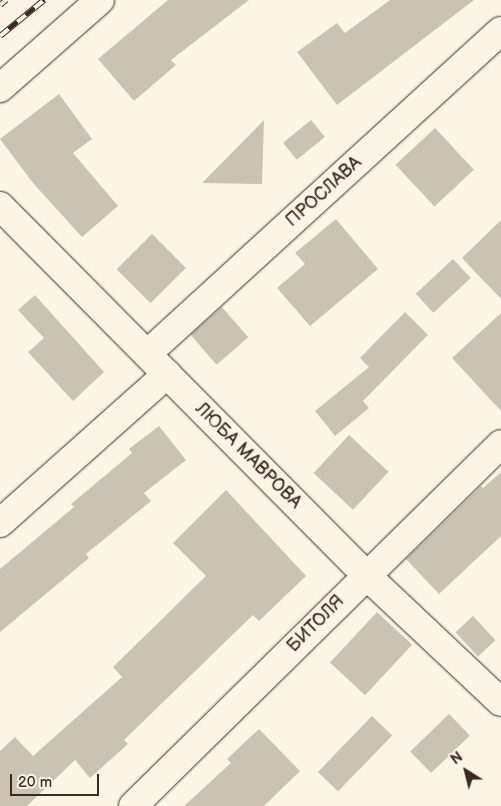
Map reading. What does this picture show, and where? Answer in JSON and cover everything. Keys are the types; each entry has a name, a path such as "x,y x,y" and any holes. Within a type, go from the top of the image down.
{"street":[{"path":"0,88 100,0"},
{"name":"ПРОСЛАВА","path":"147,354 501,31"},
{"name":"ЛЮБА МАВРОВА","path":"0,206 366,575 501,702"},
{"path":"0,523 167,374"},
{"name":"БИТОЛЯ","path":"133,806 501,444"}],"building":[{"path":"168,0 249,0 171,60 176,65 134,101 98,59"},
{"path":"390,0 474,0 337,105 297,52 337,23 345,33"},
{"path":"59,94 92,139 73,153 118,206 82,237 33,183 0,139"},
{"path":"264,120 262,184 202,183"},
{"path":"311,120 325,137 297,160 283,143"},
{"path":"435,128 474,170 434,207 396,165"},
{"path":"336,219 378,269 310,326 277,288 305,264 295,253"},
{"path":"501,220 501,299 462,258"},
{"path":"152,234 186,268 151,303 117,269"},
{"path":"453,259 471,278 433,313 416,294"},
{"path":"35,295 104,372 73,401 28,352 44,338 18,310"},
{"path":"222,307 248,337 217,365 190,335"},
{"path":"405,312 428,335 363,401 369,408 335,436 315,411 369,367 360,358"},
{"path":"501,313 501,411 452,358"},
{"path":"159,426 186,460 144,493 151,501 86,554 89,558 0,632 0,569 74,507 71,504 132,453 129,449"},
{"path":"349,435 388,472 353,510 314,473"},
{"path":"501,472 501,536 439,594 406,559 481,486 483,488"},
{"path":"226,490 306,576 259,621 253,615 124,740 128,744 90,778 75,760 27,806 0,806 0,751 15,737 33,756 122,677 113,667 206,576 173,543"},
{"path":"377,612 412,645 365,695 330,662"},
{"path":"473,616 496,640 478,657 455,632"},
{"path":"449,714 470,736 431,773 410,752"},
{"path":"372,716 392,735 338,792 318,772"},
{"path":"259,729 300,771 264,806 184,806 231,763 227,759"}],"railway":[{"path":"0,5 6,0"},
{"path":"0,36 44,0"}]}
